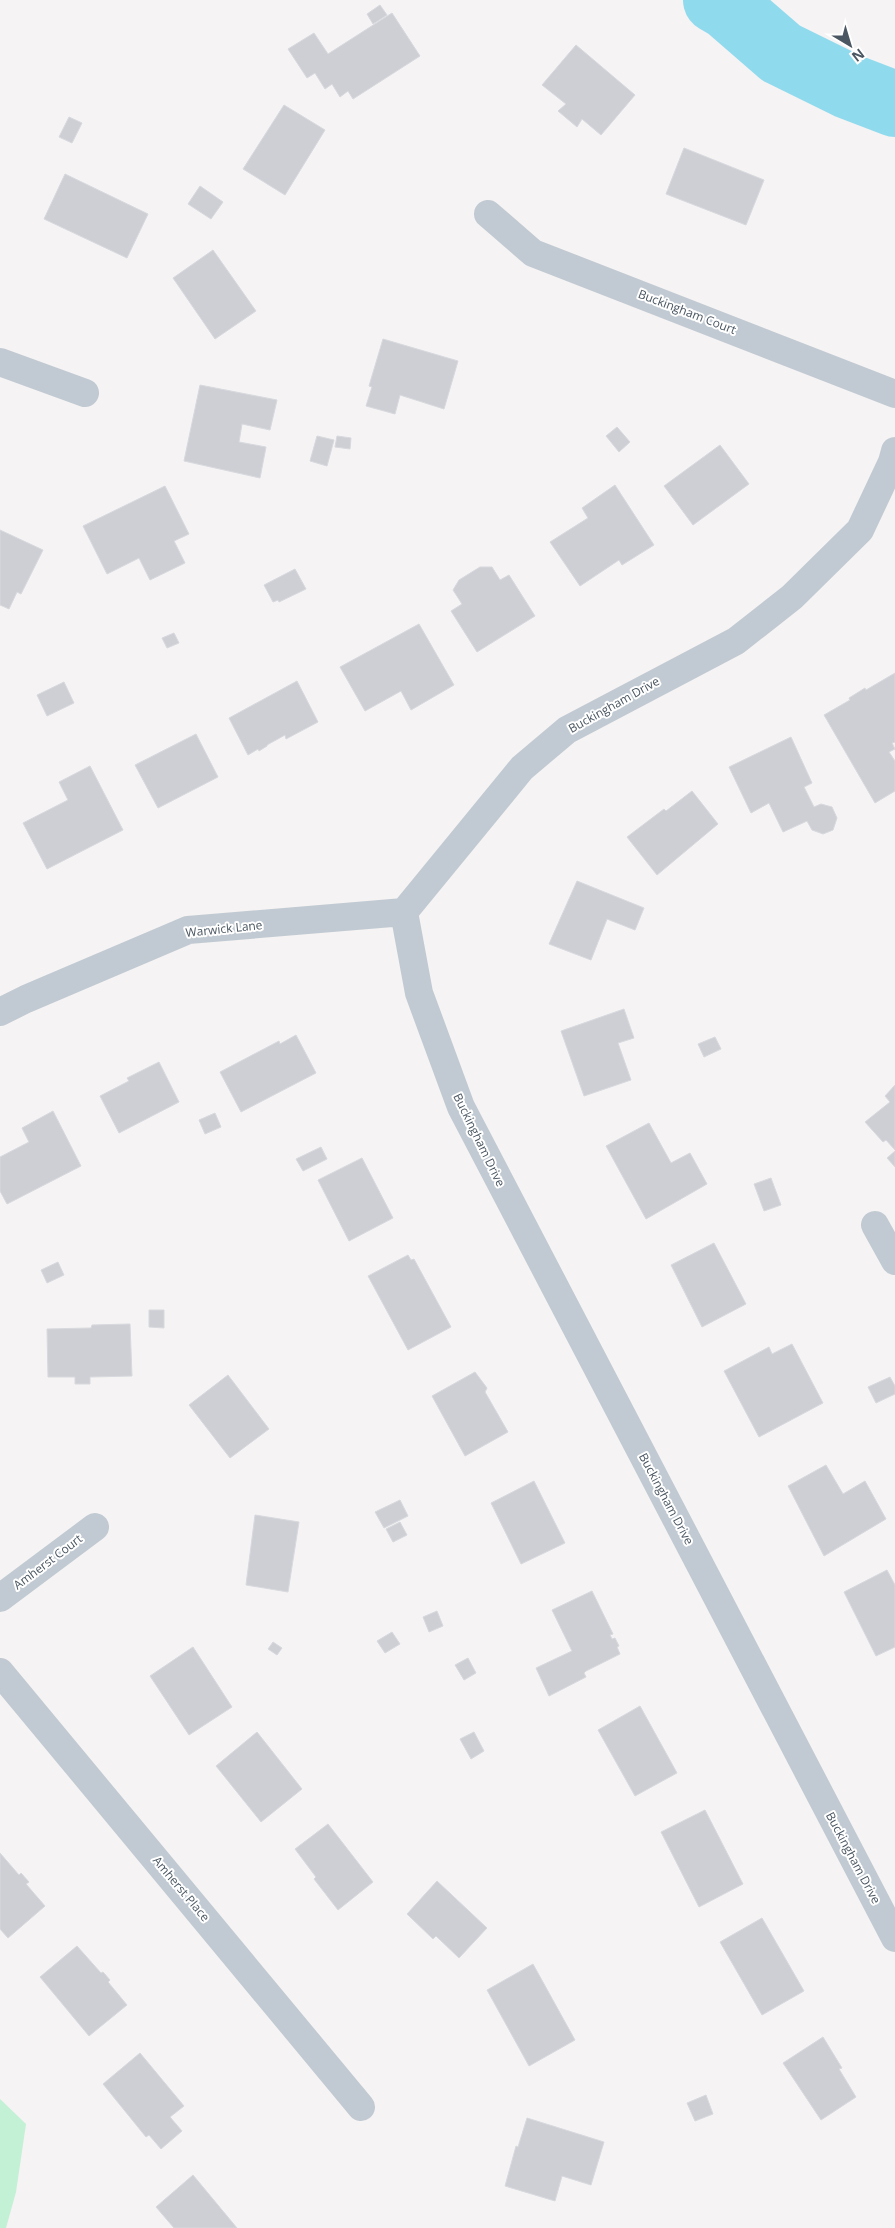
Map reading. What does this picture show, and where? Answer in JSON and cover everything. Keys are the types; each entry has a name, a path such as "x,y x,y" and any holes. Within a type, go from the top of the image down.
{"street":[{"name":"Buckingham Court","path":"488,214 533,253 895,394"},
{"path":"0,362 85,393"},
{"name":"Buckingham Drive","path":"895,451 892,462 860,530 792,597 736,641 567,730 522,768 404,912 419,993 461,1107 895,1938"},
{"name":"Warwick Lane","path":"0,1012 26,999 188,930 404,912"},
{"path":"875,1225 895,1261"},
{"name":"Amherst Court","path":"0,1598 95,1527"},
{"name":"Amherst Place","path":"0,1672 361,2107"}],"green space":[{"path":"0,2099 26,2124 16,2192 6,2228 0,2228"}],"building":[{"path":"380,5 387,15 373,24 367,14"},
{"path":"392,13 420,56 353,99 348,91 340,97 332,84 325,89 315,73 307,78 288,49 314,33 328,54"},
{"path":"576,45 635,95 601,135 582,119 577,127 558,111 566,104 542,85"},
{"path":"284,105 325,130 285,195 243,169"},
{"path":"69,117 82,123 72,143 59,137"},
{"path":"684,148 764,180 746,225 666,194"},
{"path":"65,174 148,214 127,258 44,219"},
{"path":"200,186 223,202 211,219 188,204"},
{"path":"213,250 256,311 215,339 173,278"},
{"path":"383,339 458,361 444,409 400,395 395,414 366,406 372,387 369,386"},
{"path":"200,385 277,400 270,430 242,424 239,442 266,447 260,478 184,461"},
{"path":"617,427 630,442 619,452 606,436"},
{"path":"317,436 334,440 327,466 310,461"},
{"path":"337,436 351,438 350,449 335,447"},
{"path":"720,445 749,484 693,525 664,486"},
{"path":"615,485 654,545 622,565 619,560 580,586 550,542 588,518 582,508"},
{"path":"165,486 189,534 174,541 185,563 150,580 139,558 107,574 83,526"},
{"path":"0,530 43,550 21,594 17,592 9,609 0,605"},
{"path":"480,567 492,567 500,580 509,575 535,616 477,652 451,611 462,604 453,590 459,580"},
{"path":"295,569 306,589 279,602 278,600 273,602 264,585"},
{"path":"419,624 454,685 411,710 401,691 365,711 340,667"},
{"path":"174,633 179,643 167,648 162,638"},
{"path":"895,673 895,742 892,743 895,749 889,752 895,761 895,791 875,803 824,715 850,700 849,698 865,688 866,690"},
{"path":"297,681 318,722 286,739 285,735 259,751 258,749 248,755 229,718"},
{"path":"64,682 74,703 47,716 37,695"},
{"path":"196,734 218,777 158,808 135,765"},
{"path":"791,737 812,783 804,787 814,807 821,804 832,807 837,818 833,830 823,834 812,830 807,821 783,832 769,803 751,813 729,767"},
{"path":"90,766 123,830 47,869 23,823 68,800 59,782"},
{"path":"692,791 718,824 657,875 627,837"},
{"path":"577,881 644,908 635,930 607,919 591,960 549,944"},
{"path":"624,1009 634,1038 618,1043 631,1080 584,1096 561,1031"},
{"path":"296,1035 316,1073 241,1112 220,1072 279,1041 280,1044"},
{"path":"715,1037 721,1049 704,1057 698,1044"},
{"path":"159,1062 179,1102 119,1133 100,1096 129,1081 127,1078"},
{"path":"895,1085 895,1150 886,1140 883,1142 865,1122 890,1102 885,1096"},
{"path":"53,1111 81,1166 7,1204 0,1191 0,1157 29,1142 22,1128"},
{"path":"215,1113 221,1127 205,1134 199,1120"},
{"path":"649,1123 671,1163 690,1153 707,1184 646,1219 606,1146"},
{"path":"321,1147 327,1159 303,1171 296,1159"},
{"path":"895,1151 895,1167 887,1158"},
{"path":"362,1158 393,1218 349,1241 318,1180"},
{"path":"771,1178 781,1205 764,1211 754,1184"},
{"path":"714,1243 746,1304 702,1327 671,1265"},
{"path":"408,1255 411,1260 414,1259 451,1327 408,1350 368,1276"},
{"path":"58,1262 64,1275 47,1283 41,1270"},
{"path":"149,1310 164,1310 164,1328 149,1327"},
{"path":"130,1324 132,1376 90,1377 90,1384 75,1384 75,1377 48,1377 47,1329 91,1328 92,1325"},
{"path":"792,1344 823,1403 759,1437 724,1371 769,1347 772,1354"},
{"path":"475,1372 487,1388 485,1392 508,1432 465,1456 432,1396"},
{"path":"228,1375 269,1429 230,1458 189,1405"},
{"path":"890,1377 895,1386 895,1394 876,1403 868,1387"},
{"path":"826,1465 843,1494 865,1481 886,1519 824,1556 788,1486"},
{"path":"534,1481 565,1543 521,1564 491,1503"},
{"path":"400,1500 408,1516 384,1528 375,1512"},
{"path":"255,1515 299,1522 288,1592 246,1585"},
{"path":"400,1522 407,1535 393,1542 386,1529"},
{"path":"887,1570 895,1585 895,1647 876,1656 844,1592"},
{"path":"592,1591 613,1634 610,1635 612,1639 615,1638 619,1646 617,1647 620,1654 586,1671 584,1673 586,1677 549,1696 536,1668 572,1651 552,1610"},
{"path":"437,1611 443,1626 429,1632 423,1617"},
{"path":"392,1632 400,1644 385,1653 377,1641"},
{"path":"273,1642 282,1648 277,1655 268,1649"},
{"path":"193,1647 232,1707 189,1735 150,1676"},
{"path":"468,1658 476,1673 464,1680 455,1665"},
{"path":"640,1706 677,1773 635,1796 598,1730"},
{"path":"257,1732 302,1789 261,1822 216,1766"},
{"path":"474,1732 484,1751 471,1759 460,1739"},
{"path":"705,1810 743,1884 699,1907 661,1832"},
{"path":"328,1824 373,1882 338,1910 314,1879 316,1877 295,1849"},
{"path":"0,1853 19,1875 21,1873 29,1882 26,1884 45,1906 8,1938 0,1929"},
{"path":"437,1881 487,1928 459,1958 436,1936 433,1939 407,1914"},
{"path":"762,1918 804,1991 762,2015 720,1942"},
{"path":"77,1946 101,1973 103,1972 110,1980 108,1982 127,2005 89,2036 40,1977"},
{"path":"533,1964 575,2040 529,2066 487,1990"},
{"path":"823,2037 842,2068 839,2069 856,2097 821,2120 783,2063"},
{"path":"140,2053 184,2106 170,2117 182,2131 161,2149 149,2135 146,2137 103,2084"},
{"path":"706,2095 713,2114 695,2121 687,2103"},
{"path":"527,2118 604,2142 591,2185 562,2176 555,2201 505,2186 516,2146 518,2147"},
{"path":"193,2175 237,2228 174,2228 156,2207"}],"waterway":[{"path":"716,0 728,7 781,53 848,86 895,104"}]}
